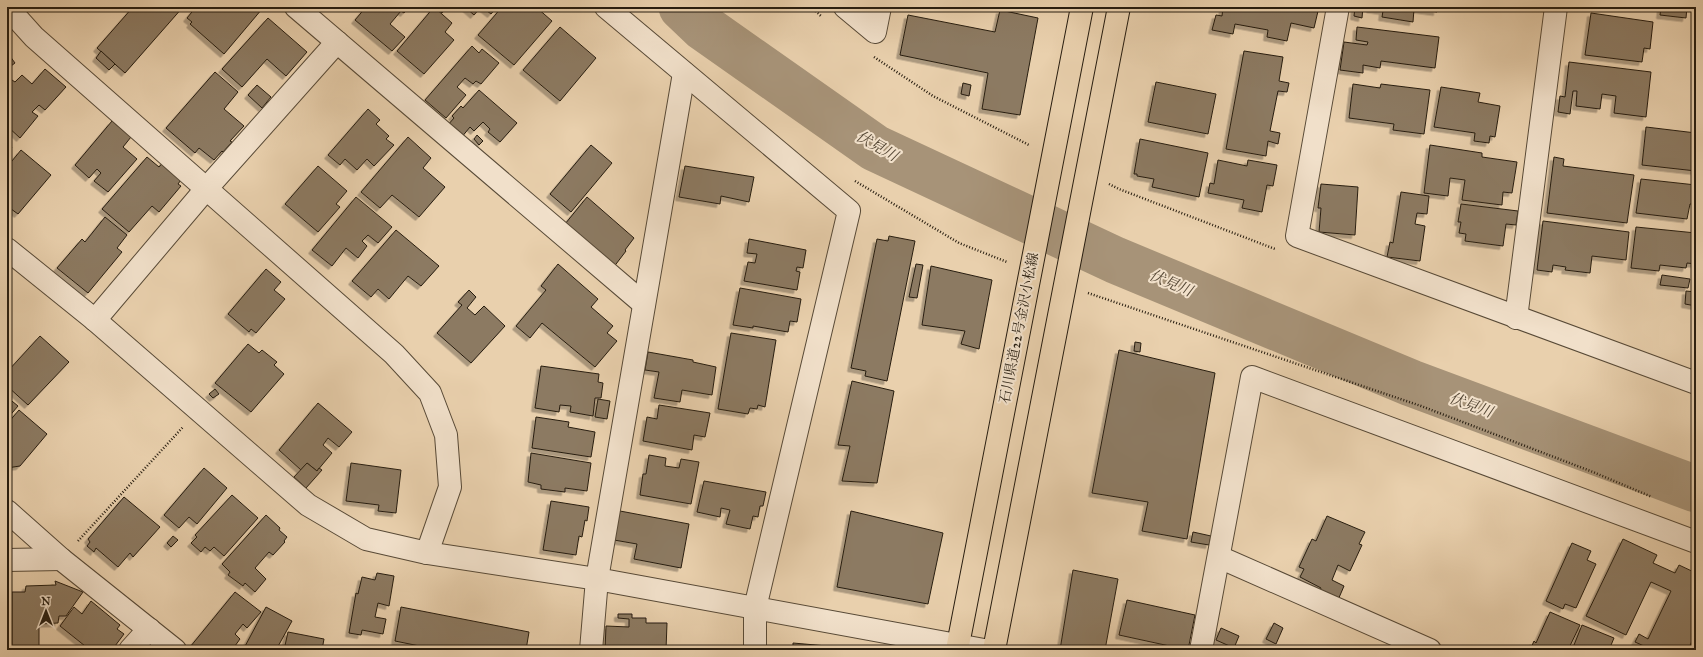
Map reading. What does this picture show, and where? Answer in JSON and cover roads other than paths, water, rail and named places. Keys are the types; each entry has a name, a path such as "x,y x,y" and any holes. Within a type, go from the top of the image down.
{"main road":[{"name":"石川県道22号金沢小松線","path":"957,647 1051,159 1082,7"},
{"path":"994,650 1119,7"}],"street":[{"path":"7,7 34,37 394,354 430,393 446,435 450,487 426,553"},
{"path":"296,7 644,304"},
{"path":"606,7 849,211 755,608 755,650"},
{"path":"845,7 875,32 880,7"},
{"path":"1338,7 1298,236 1516,318 1696,383"},
{"path":"1516,318 1556,7"},
{"path":"95,320 206,189 337,42"},
{"path":"591,650 597,579 684,73"},
{"path":"7,249 95,320 308,505 366,539 426,553 597,579 957,647 984,650"},
{"path":"1201,650 1252,377 1696,542"},
{"path":"7,511 61,559 175,650"},
{"path":"1219,556 1430,650"},
{"path":"7,560 61,559"},
{"path":"130,650 149,629"}],"waterway":[{"name":"伏見川","path":"682,7 703,27 875,148 1115,260 1411,383 1696,489"}]}
